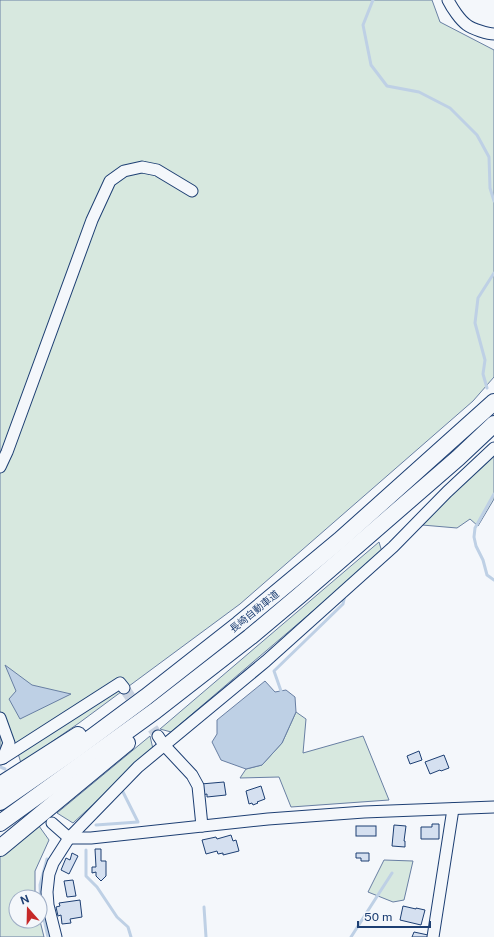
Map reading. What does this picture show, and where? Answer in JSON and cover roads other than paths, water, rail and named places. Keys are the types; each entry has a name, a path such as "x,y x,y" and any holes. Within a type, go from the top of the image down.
{"highway":[{"name":"長崎自動車道","path":"0,802 72,752 146,697 290,583 494,402"},
{"name":"長崎自動車道","path":"0,823 155,711 250,637 300,596 458,458 494,424"},
{"path":"0,848 125,746 252,639 300,596"},
{"path":"0,785 192,662"}],"street":[{"path":"448,0 452,8 467,26 489,34 494,34"},
{"path":"0,468 92,220 110,181 124,171 142,167 157,170 192,191"},
{"path":"56,937 48,905 47,892 49,874 53,863 69,838 138,767 161,741 266,661 393,547 447,492 494,448"},
{"path":"1,757 120,683 124,688"},
{"path":"0,718 9,743 1,757"},
{"path":"161,741 192,775 198,786 202,826"},
{"path":"1,757 10,763 14,768"},
{"path":"52,823 69,838 91,838 268,819 357,812 494,807"},
{"path":"433,937 453,809"}],"water":[{"path":"5,665 32,685 71,694 20,719 9,699 16,691"},
{"path":"265,681 275,692 286,690 295,697 296,712 282,743 262,765 246,769 221,760 212,742 217,734 217,720"}],"waterway":[{"path":"373,0 363,25 371,65 387,86 419,92 450,108 477,135 489,157 490,188 494,201"},
{"path":"487,388 483,374 485,360 475,323 478,298 494,273"},
{"path":"494,494 475,528 474,537 487,575 494,580"},
{"path":"281,691 274,671 343,604 345,595"},
{"path":"0,767 5,769"},
{"path":"96,825 138,822 123,792"},
{"path":"86,850 86,876 97,887 117,917 128,927 131,937"},
{"path":"47,859 40,885 41,906 48,937"},
{"path":"351,937 392,873"},
{"path":"204,907 206,937"}],"tunnel":[{"path":"124,688 158,736"}]}
